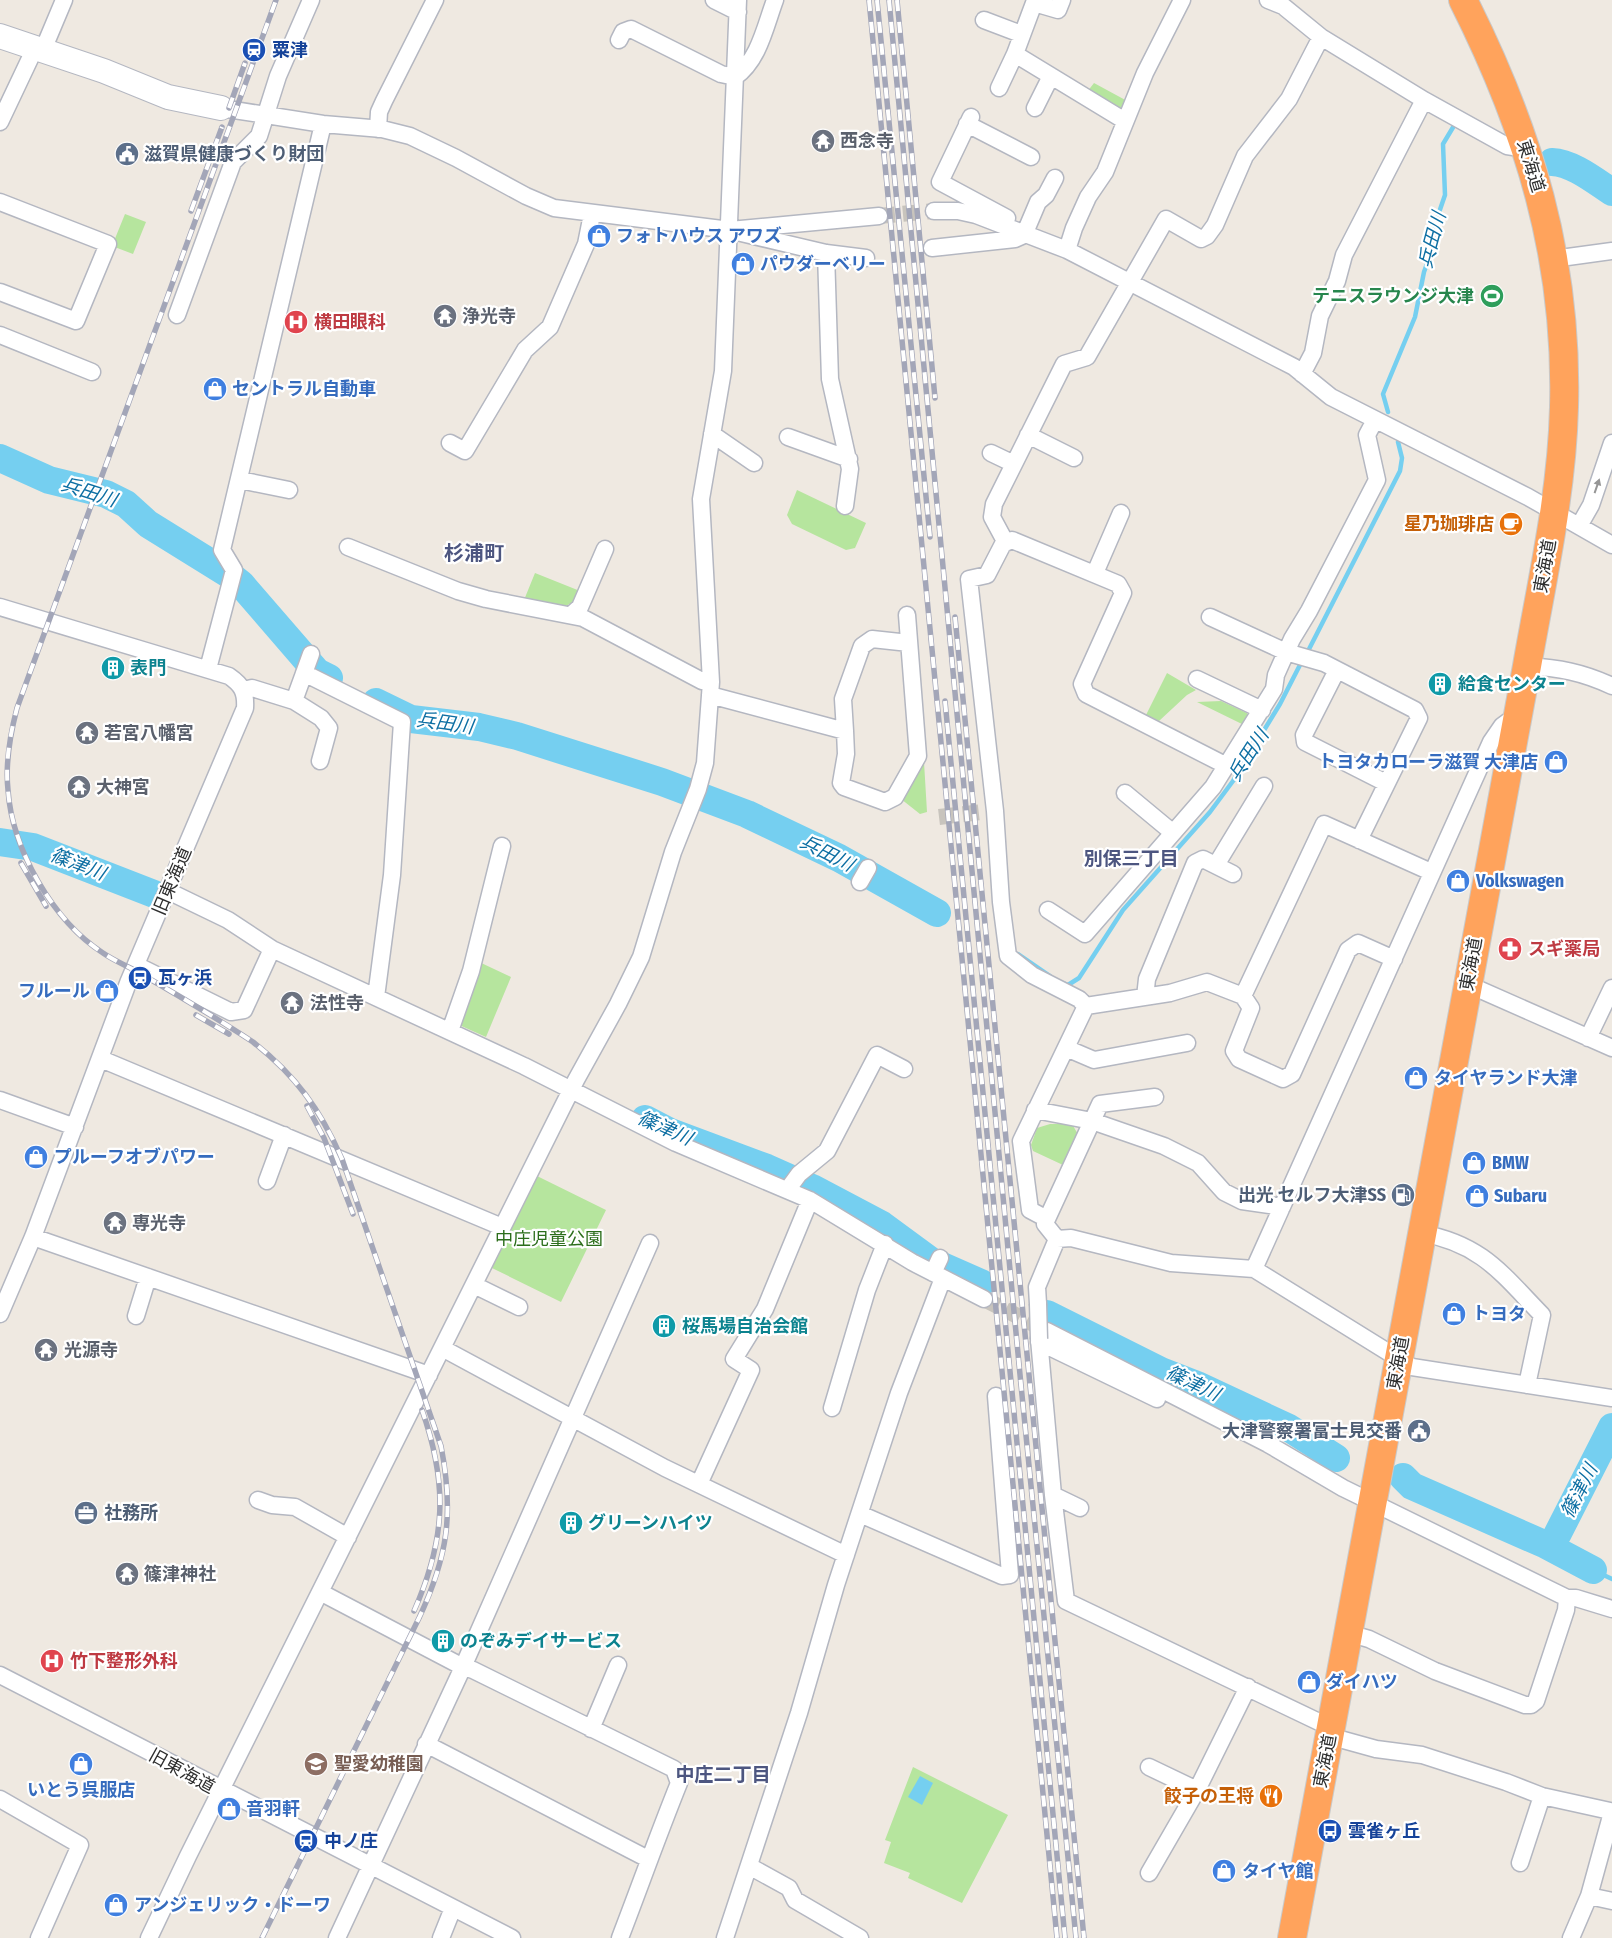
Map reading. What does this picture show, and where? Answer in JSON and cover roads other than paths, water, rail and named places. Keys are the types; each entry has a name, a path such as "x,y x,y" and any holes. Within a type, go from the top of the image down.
{"highway":[{"name":"東海道","path":"1292,1938 1527,666 1554,512 1564,408 1564,358 1559,301 1540,194 1509,99 1463,0"}],"street":[{"path":"0,122 64,0"},
{"path":"177,315 233,162 257,141 278,76 311,0"},
{"path":"378,129 379,112 435,0"},
{"path":"512,1938 222,1791 573,1085 618,1004 641,957 673,852 696,795 705,763 711,688 701,499 723,371 738,6 714,0"},
{"path":"619,40 623,32 632,29 721,74 735,77 746,69 761,41 775,0"},
{"path":"999,88 1014,54 1030,2 1058,10 1062,0"},
{"path":"1067,250 1074,228 1088,197 1105,172 1145,74 1182,0"},
{"path":"1268,0 1283,6 1321,37 1424,100 1506,146 1526,149"},
{"path":"984,20 1021,34"},
{"path":"0,36 168,97 221,108 323,124 378,129 416,139 526,196 554,208 730,230 879,216"},
{"path":"1006,543 992,517 994,504 1064,364 1087,357 1166,219 1201,239 1207,236 1215,225 1245,156 1289,99 1321,37"},
{"path":"1014,54 1125,122"},
{"path":"1034,108 1051,76"},
{"path":"1302,374 1312,353 1320,316 1337,281 1344,255 1424,100"},
{"path":"1019,229 940,182 969,121 1031,157"},
{"path":"208,669 233,577 222,550 323,124"},
{"path":"932,248 1015,239 1019,229 1038,202 1046,195 1055,178"},
{"path":"0,202 108,244 76,321 0,292"},
{"path":"938,208 976,215 1019,229 1067,250 1294,367 1331,397 1554,512 1612,545"},
{"path":"450,443 465,451 525,350 550,327 586,244 592,214"},
{"path":"730,230 753,238 826,253 866,258"},
{"path":"1553,259 1612,251"},
{"path":"826,253 830,379 850,469 845,506"},
{"path":"0,335 92,372"},
{"path":"1048,910 1086,934 1172,832 1213,787 1274,689 1276,676 1291,654 1377,480 1367,435 1375,420"},
{"path":"712,434 754,463"},
{"path":"1028,435 1074,458"},
{"path":"788,437 849,459"},
{"path":"1579,526 1591,505 1612,443"},
{"path":"991,452 1014,464"},
{"path":"240,480 289,490"},
{"path":"1095,573 1121,512"},
{"path":"1086,1006 1079,999 1032,975 1008,956 989,811 969,579 987,575 1006,543 1012,540 1118,584 1123,593 1082,684 1086,694 1227,766"},
{"path":"348,547 458,591 486,599 583,618 702,681 711,688 845,731"},
{"path":"571,615 580,607 605,549"},
{"path":"0,607 229,676 239,682 244,690 252,688 294,701 321,718 329,728 320,761"},
{"path":"907,616 918,756 895,798 885,802 844,787 840,783 846,754 843,700 862,646 872,639 909,643"},
{"path":"1210,617 1291,654 1330,667 1415,710 1419,718 1358,840"},
{"path":"294,701 307,665 402,722 392,875 377,994"},
{"path":"1527,666 1587,674 1612,686"},
{"path":"1330,667 1304,735 1305,742 1386,783"},
{"path":"1196,679 1262,710"},
{"name":"旧東海道","path":"0,1314 33,1237 136,965 244,708 244,690"},
{"path":"1254,1269 1491,742 1502,726 1517,715"},
{"path":"1216,865 1264,786"},
{"path":"1125,793 1172,832"},
{"path":"1243,996 1324,824 1431,872"},
{"path":"451,1028 471,970 502,846"},
{"path":"1145,997 1147,979 1195,863 1203,859 1233,874"},
{"path":"168,891 228,920 272,949 377,994 573,1085 676,1143 720,1155 793,1183 810,1200 885,1244 937,1270 984,1299"},
{"path":"1086,1006 1170,993 1207,982 1243,996 1251,1008 1234,1051 1239,1060 1283,1079 1292,1074 1348,950 1358,943 1394,958"},
{"path":"136,965 231,1012 244,1010 272,949"},
{"path":"1467,984 1612,1048"},
{"path":"1588,1038 1612,988"},
{"path":"1047,1219 1030,1210 1021,1141 1086,1006"},
{"path":"1066,1048 1094,1060 1187,1043"},
{"path":"793,1183 826,1151 877,1055 904,1069"},
{"path":"101,1059 502,1227"},
{"path":"1057,1239 1045,1224 1100,1104 1155,1097"},
{"path":"0,1100 75,1127"},
{"path":"1035,1110 1092,1121 1164,1146 1198,1163 1224,1192 1242,1201 1282,1207"},
{"path":"267,1181 284,1135"},
{"path":"699,1484 752,1370 734,1359 765,1309 810,1200"},
{"path":"1422,1233 1436,1236 1470,1249 1488,1260 1542,1315 1527,1385"},
{"path":"33,1237 429,1374"},
{"path":"1057,1239 1071,1238 1171,1263 1254,1269 1399,1361 1412,1367 1612,1398"},
{"path":"1057,1239 1037,1287 1053,1495 1066,1601 1248,1687 1319,1722 1330,1730 1376,1749 1422,1756 1506,1782 1542,1796 1610,1811 1611,1816 1589,1896 1571,1938"},
{"path":"337,1938 463,1667 574,1420 650,1243"},
{"path":"832,1408 867,1290 885,1244"},
{"path":"725,1938 799,1713 846,1555 937,1270"},
{"path":"136,1316 148,1277"},
{"path":"474,1285 519,1307"},
{"path":"1042,1337 1207,1412 1373,1503 1567,1598 1576,1598 1612,1609"},
{"path":"442,1348 574,1420 699,1484 846,1555"},
{"path":"860,1514 1002,1576 1010,1575 996,1396"},
{"path":"1053,1495 1080,1508"},
{"path":"258,1500 272,1505 295,1507 348,1536"},
{"path":"320,1592 463,1667 473,1670 674,1769 679,1783 648,1859 620,1938"},
{"path":"1348,1633 1369,1639 1435,1671 1525,1705 1531,1705 1536,1701 1566,1610 1567,1598"},
{"path":"591,1728 618,1665"},
{"name":"旧東海道","path":"0,1675 222,1791 150,1938"},
{"path":"1148,1873 1197,1790 1248,1687"},
{"path":"426,1744 648,1859"},
{"path":"1149,1767 1197,1790"},
{"path":"1520,1863 1542,1796"},
{"path":"0,1799 80,1846 38,1938"},
{"path":"749,1866 789,1888 795,1900 860,1938"},
{"path":"1589,1896 1612,1901"},
{"path":"440,1938 453,1908"}],"water":[{"path":"920,1776 933,1783 922,1805 908,1797"}],"waterway":[{"name":"兵田川","path":"1388,412 1383,394 1415,317 1424,272 1433,247 1433,230 1445,195 1443,144 1455,124"},
{"name":"兵田川","path":"1552,162 1576,169 1612,192"},
{"name":"兵田川","path":"1306,655 1400,471 1402,458 1398,442"},
{"name":"兵田川","path":"0,458 49,480 106,494 126,504 148,524 227,573 241,584 317,672 329,678"},
{"name":"兵田川","path":"1063,983 1068,985 1079,978 1123,910 1210,812 1233,781 1280,704 1302,661"},
{"name":"兵田川","path":"376,702 411,719 479,727 517,736 662,782 747,814 839,858 937,913"},
{"name":"篠津川","path":"0,842 33,847 154,894"},
{"name":"兵田川","path":"1018,954 1050,976"},
{"name":"篠津川","path":"645,1119 670,1132 767,1168 812,1188 882,1225 931,1261 981,1283"},
{"name":"篠津川","path":"1047,1314 1161,1371 1197,1385 1289,1428 1336,1458"},
{"name":"篠津川","path":"1403,1477 1412,1486 1544,1544 1555,1539 1612,1427"},
{"path":"1544,1544 1593,1570"},
{"path":"1593,1570 1612,1579"}],"tunnel":[{"path":"879,216 934,211"},
{"path":"939,817 982,812"},
{"path":"984,1299 1047,1331"}],"railway":[{"path":"262,1938 429,1596 446,1534 447,1492 441,1446 342,1159 316,1109 282,1068 253,1042 181,997 107,956 85,939 68,922 38,882 27,859 11,813 7,769 10,738 17,708 276,0"},
{"path":"869,0 1057,1938"},
{"path":"877,0 930,537"},
{"path":"889,0 1021,1385 1076,1938"},
{"path":"897,0 935,398"},
{"path":"229,108 245,63"},
{"path":"191,211 222,127"},
{"path":"955,617 1084,1938"},
{"path":"945,701 1065,1938"},
{"path":"21,863 46,906"},
{"path":"196,1015 229,1034"},
{"path":"307,1106 324,1138 353,1214"},
{"path":"414,1611 425,1585 432,1560 440,1511 436,1462 422,1410"}],"place":[{"name":"粟津","path":"254,50"},
{"name":"西念寺","path":"823,141"},
{"name":"滋賀県健康づくり財団","path":"127,154"},
{"name":"フォトハウス アワズ","path":"599,236"},
{"name":"パウダーベリー","path":"743,264"},
{"name":"テニスラウンジ大津","path":"1492,296"},
{"name":"浄光寺","path":"445,316"},
{"name":"横田眼科","path":"296,322"},
{"name":"セントラル自動車","path":"215,389"},
{"name":"星乃珈琲店","path":"1511,524"},
{"name":"表門","path":"113,668"},
{"name":"給食センター","path":"1440,684"},
{"name":"若宮八幡宮","path":"87,733"},
{"name":"トヨタカローラ滋賀 大津店","path":"1556,762"},
{"name":"大神宮","path":"79,787"},
{"name":"Volkswagen","path":"1458,881"},
{"name":"スギ薬局","path":"1510,949"},
{"name":"瓦ヶ浜","path":"140,978"},
{"name":"フルール","path":"107,991"},
{"name":"法性寺","path":"292,1003"},
{"name":"タイヤランド大津","path":"1416,1078"},
{"name":"プルーフオブパワー","path":"36,1157"},
{"name":"BMW","path":"1474,1163"},
{"name":"出光 セルフ大津SS","path":"1403,1195"},
{"name":"Subaru","path":"1477,1196"},
{"name":"専光寺","path":"115,1223"},
{"name":"トヨタ","path":"1454,1314"},
{"name":"桜馬場自治会館","path":"664,1326"},
{"name":"光源寺","path":"46,1350"},
{"name":"大津警察署富士見交番","path":"1419,1431"},
{"name":"社務所","path":"86,1513"},
{"name":"グリーンハイツ","path":"571,1523"},
{"name":"篠津神社","path":"127,1574"},
{"name":"のぞみデイサービス","path":"443,1641"},
{"name":"竹下整形外科","path":"52,1661"},
{"name":"ダイハツ","path":"1309,1682"},
{"name":"いとう呉服店","path":"81,1764"},
{"name":"聖愛幼稚園","path":"316,1764"},
{"name":"餃子の王将","path":"1271,1796"},
{"name":"音羽軒","path":"229,1809"},
{"name":"雲雀ヶ丘","path":"1330,1831"},
{"name":"中ノ庄","path":"306,1841"},
{"name":"タイヤ館","path":"1224,1871"},
{"name":"アンジェリック・ドーワ","path":"116,1905"}],"district":[{"name":"杉浦町","path":"474,553"},
{"name":"別保三丁目","path":"1131,858"},
{"name":"中庄二丁目","path":"723,1774"}],"park label":[{"name":"中庄児童公園","path":"549,1239"}]}
